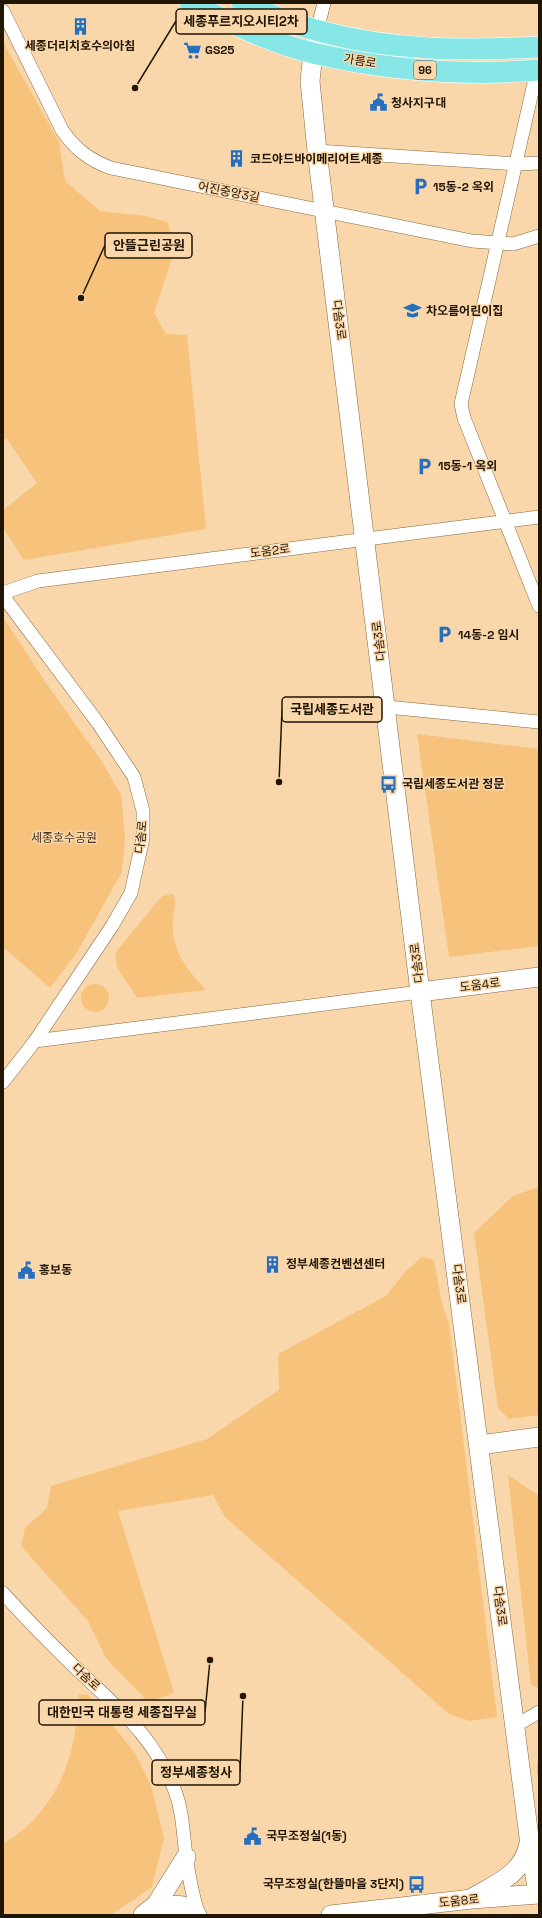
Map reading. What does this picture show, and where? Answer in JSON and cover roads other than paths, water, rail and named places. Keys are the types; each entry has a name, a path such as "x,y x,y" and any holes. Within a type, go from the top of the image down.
{"main road":[{"name":"가름로","path":"190,3 271,39 313,53 403,68 440,72 538,70"},
{"name":"가름로","path":"242,3 317,31 347,38 440,50 539,47"}],"street":[{"path":"317,31 324,3"},
{"name":"어진중앙3길","path":"3,11 62,130 72,144 83,154 96,162 111,168 472,241 514,244 539,236"},
{"name":"다솜3로","path":"317,31 310,81 317,151 387,707 420,992 480,1445 529,1838 539,1894"},
{"path":"538,70 463,391 462,404 464,418 539,606"},
{"path":"317,151 517,164 539,163"},
{"name":"도움2로","path":"3,595 38,580 539,517"},
{"name":"다솜로","path":"3,595 98,722 134,777 143,811 143,838 131,893 112,926 35,1040 3,1082"},
{"path":"387,707 539,722"},
{"name":"도움4로","path":"420,992 539,977"},
{"path":"35,1040 420,992"},
{"path":"480,1445 539,1437"},
{"name":"다솜로","path":"3,1594 78,1670 130,1718 149,1743 175,1791 182,1816 186,1857 193,1898 198,1915"},
{"path":"515,1726 539,1712"},
{"path":"472,1899 520,1867 527,1854 529,1838"},
{"name":"다솜로","path":"151,1913 166,1902 176,1887 186,1857"},
{"name":"도움8로","path":"331,1915 472,1899 539,1894"},
{"name":"다솜로","path":"151,1913 166,1906 175,1904 184,1906 198,1915"}],"waterway":[{"path":"539,1765 539,1773"}],"place":[{"name":"세종더리치호수의아침","path":"80,27"},
{"name":"GS25","path":"192,50"},
{"name":"세종푸르지오시티2차","path":"135,88"},
{"name":"청사지구대","path":"378,103"},
{"name":"코드야드바이메리어트세종","path":"237,159"},
{"name":"15동-2 옥외","path":"420,187"},
{"name":"안뜰근린공원","path":"81,298"},
{"name":"차오름어린이집","path":"413,311"},
{"name":"15동-1 옥외","path":"425,466"},
{"name":"14동-2 임시","path":"445,635"},
{"name":"국립세종도서관","path":"279,782"},
{"name":"국립세종도서관 정문","path":"389,784"},
{"name":"정부세종컨벤션센터","path":"273,1264"},
{"name":"홍보동","path":"26,1270"},
{"name":"대한민국 대통령 세종집무실","path":"210,1660"},
{"name":"정부세종청사","path":"243,1696"},
{"name":"국무조정실(1동)","path":"253,1836"},
{"name":"국무조정실(한뜰마을 3단지)","path":"417,1884"}],"park label":[{"name":"세종호수공원","path":"64,838"}]}
